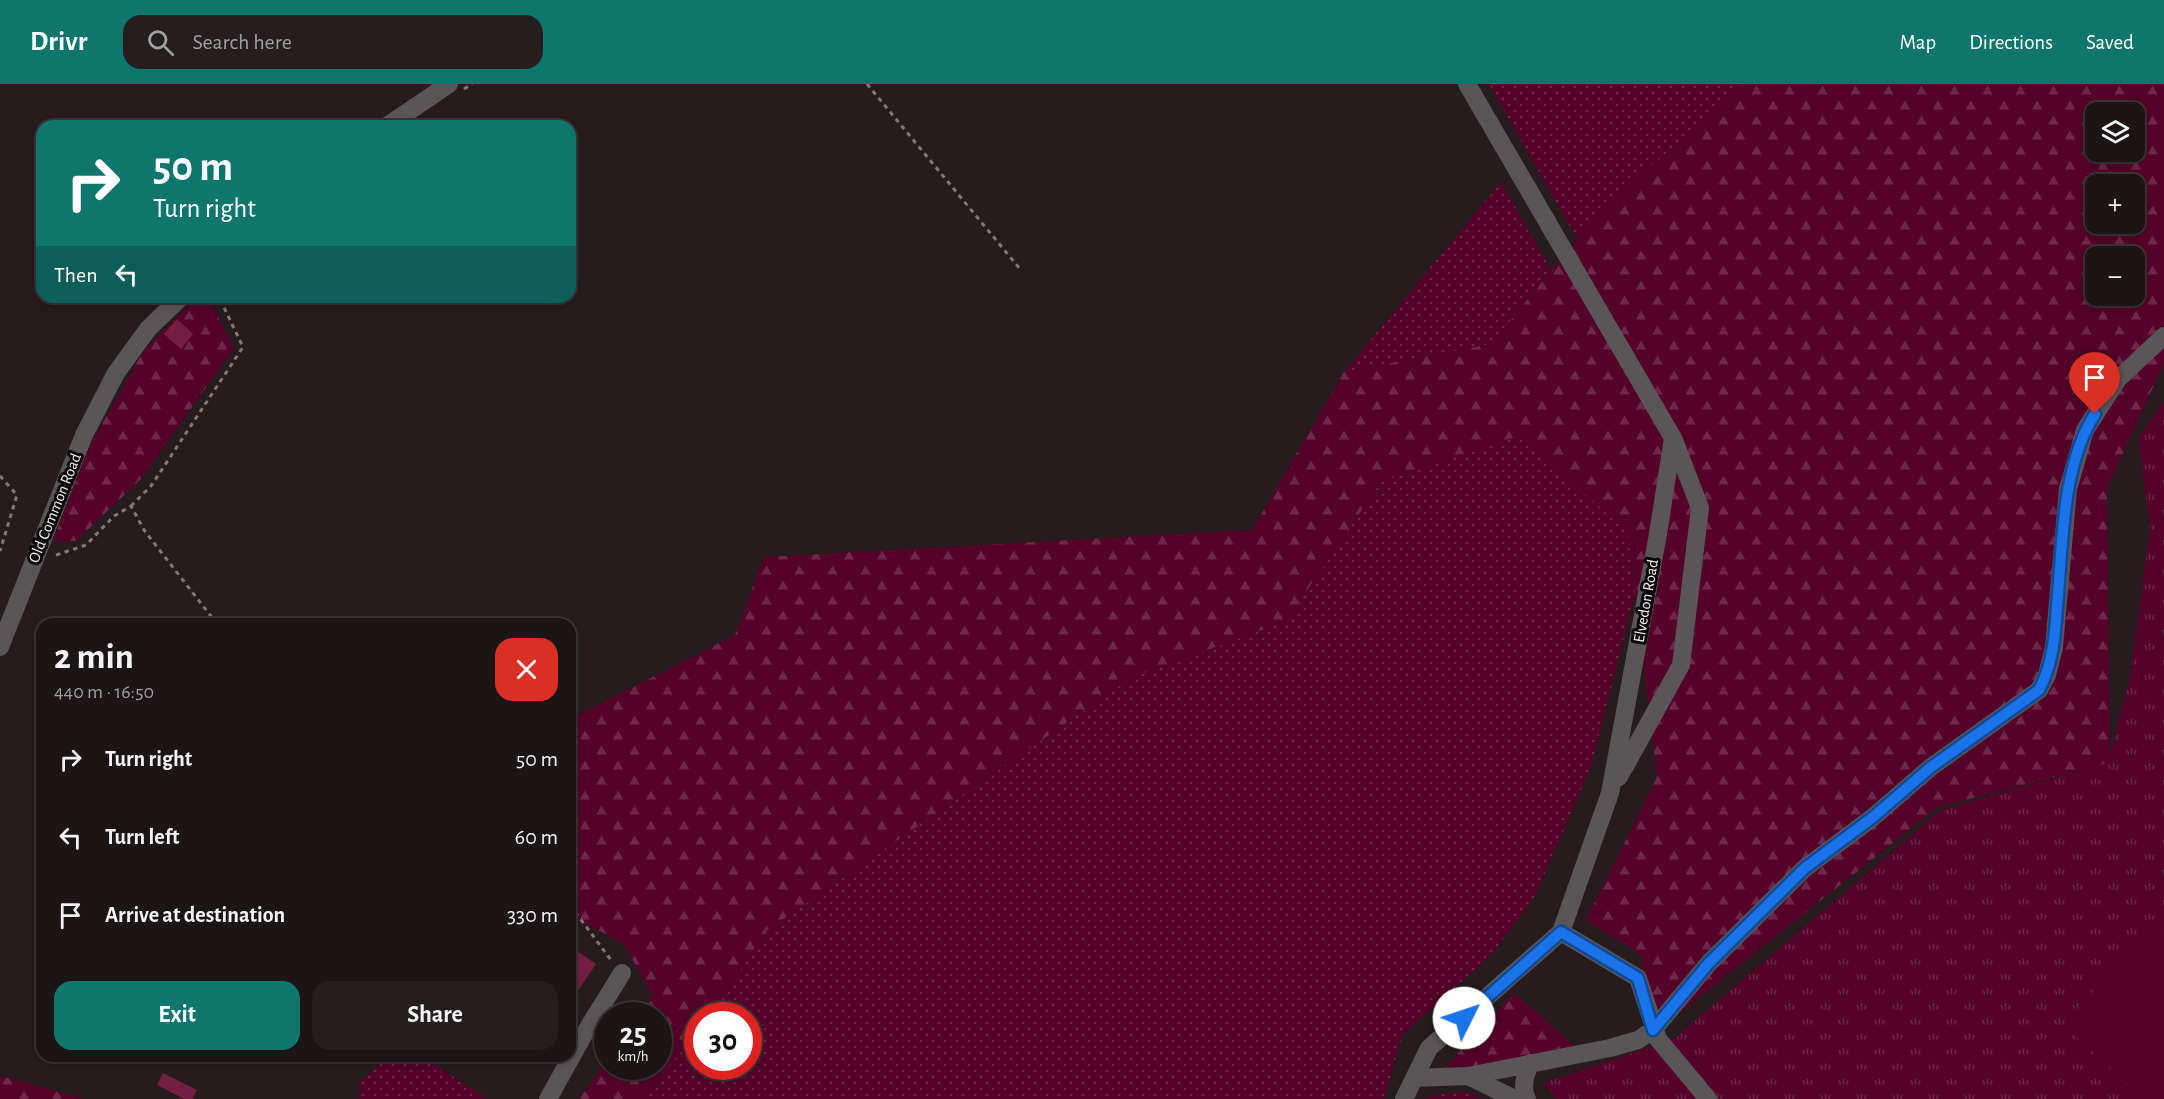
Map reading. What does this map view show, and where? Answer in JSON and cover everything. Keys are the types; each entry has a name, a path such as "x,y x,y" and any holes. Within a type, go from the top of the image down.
{"street":[{"path":"396,120 449,84"},
{"path":"1467,84 1673,438 1700,508 1681,665 1610,793"},
{"name":"Old Common Road","path":"0,647 84,435 117,373 148,329 175,303"},
{"path":"1414,1078 1468,1076 1638,1040 1653,1030 1709,963 1805,868 1872,818 1931,767 2039,690 2047,675 2054,647 2068,489 2085,430 2118,379 2164,336"},
{"name":"Elvedon Road","path":"1404,1099 1429,1048 1561,932 1610,793 1658,534 1673,438"},
{"path":"1561,932 1638,978 1653,1030 1658,1039 1708,1099"},
{"path":"576,1049 622,974"},
{"path":"548,1099 569,1062"},
{"path":"1527,1099 1524,1094 1525,1076 1531,1063"},
{"path":"1468,1076 1515,1099"}],"path":[{"path":"867,84 1020,269"},
{"path":"34,561 86,545 114,516 131,506 151,486 243,347 222,303"},
{"path":"0,476 17,495 0,551"},
{"path":"131,506 144,530 212,618"},
{"path":"576,913 622,974"}],"green space":[{"path":"1489,84 1746,84 1602,209 1577,239"},
{"path":"1746,84 2164,84 2164,363 2107,488 2110,763 1938,807 1652,1035 1641,955 1586,920 1657,777 1628,533 1521,435 1381,482 1286,621 1131,678 765,932 720,1002 684,1002 684,1049 672,1062 672,1002 649,1002 653,997 624,944 576,918 576,716 735,635 764,557 1252,530 1344,372 1491,344 1602,209"},
{"path":"1501,182 1551,270 1491,344 1344,372"},
{"path":"191,303 211,303 234,348 141,479 76,541 53,541 89,447 144,350"},
{"path":"2164,401 2164,1099 1556,1099 1543,1083 1674,1039 1941,810 2108,763 2130,676 2150,528 2138,439"},
{"path":"1521,434 1628,533 1635,593 1591,767 1535,896 1491,955 1402,1036 1384,1099 639,1099 656,1080 672,1080 672,1062 684,1049 684,1080 762,1080 762,1002 720,1002 765,932 1131,678 1286,621 1381,482"},
{"path":"2154,923 2164,931 2164,1099 2145,1099 2063,1025"},
{"path":"1514,993 1576,1047 1472,1068 1445,1068 1477,1031"},
{"path":"383,1062 430,1062 488,1099 359,1099 360,1081"},
{"path":"0,1076 86,1099 0,1099"},
{"path":"594,1078 594,1080 656,1080 639,1099 579,1099"},
{"path":"1465,1091 1481,1099 1426,1099 1427,1097"}],"building":[{"path":"177,319 193,334 181,349 164,334"},
{"path":"576,952 596,964 576,993"},
{"path":"163,1073 197,1090 192,1099 184,1099 157,1085"}],"route":[{"path":"1464,1018 1561,932 1638,978 1653,1030 1709,963 1805,868 1872,818 1931,767 2039,690 2047,675 2054,647 2068,489 2085,430 2095,414"}]}
